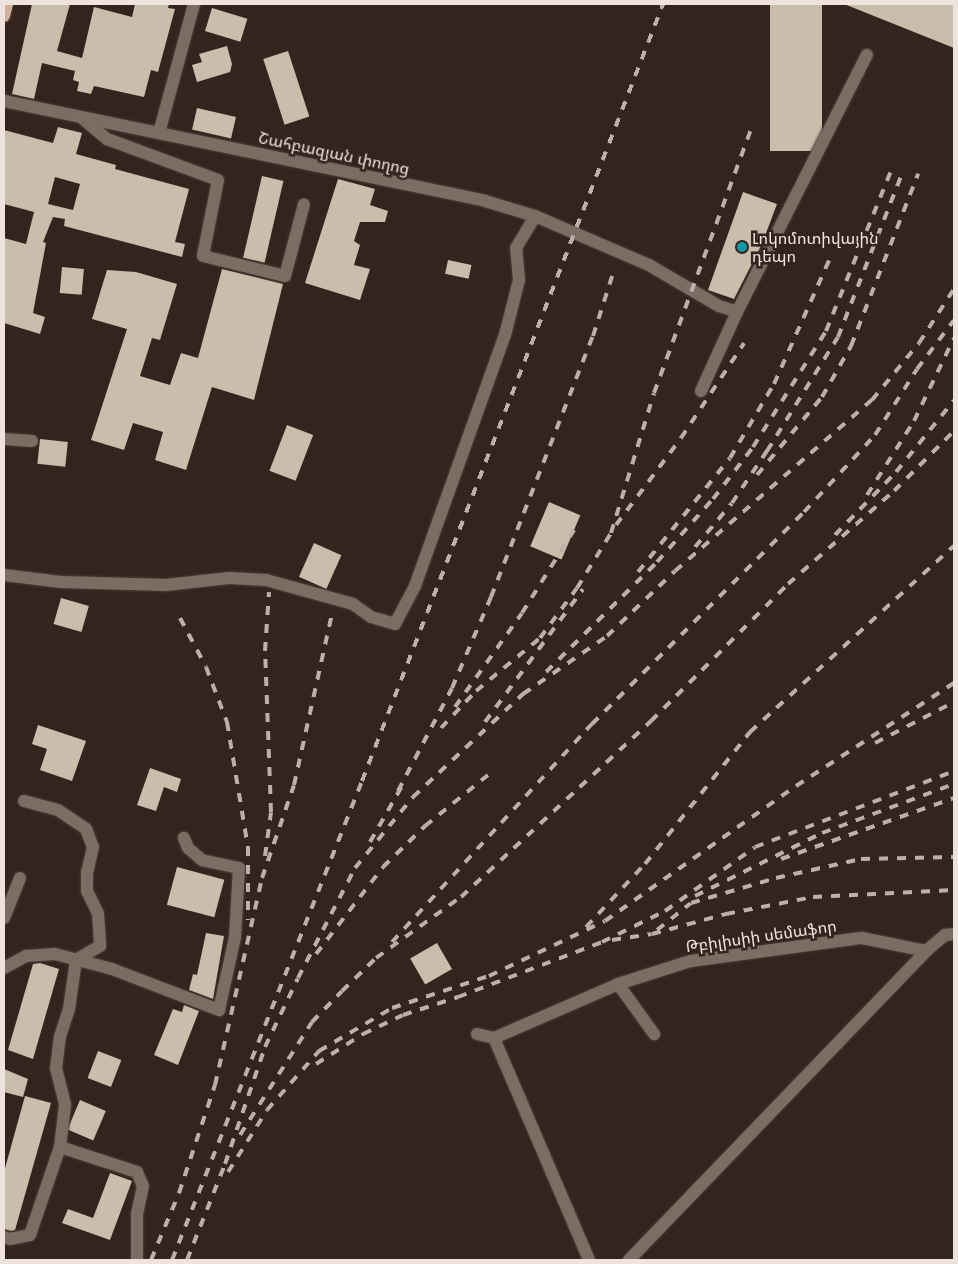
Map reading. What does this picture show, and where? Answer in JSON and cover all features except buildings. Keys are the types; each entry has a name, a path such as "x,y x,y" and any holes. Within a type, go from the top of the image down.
{"main road":[{"path":"4,16 7,4"}],"street":[{"path":"159,133 194,4"},
{"path":"701,391 737,312 867,55"},
{"name":"Շահբազյան փողոց","path":"4,101 484,201 535,216 649,265 719,306 737,312"},
{"path":"81,117 107,139 218,180 203,256 285,276 304,204"},
{"path":"4,575 61,582 166,585 229,578 266,580 353,604 371,617 395,624 415,586 505,335 519,280 516,248 535,216"},
{"path":"4,439 32,441"},
{"path":"4,1238 30,1234 60,1147 65,1105 56,1068 76,960 100,946 98,914 88,891 87,872 93,847 86,829 58,810 24,800"},
{"path":"4,968 26,956 55,954 112,969 219,1010 235,937 239,868 202,860 188,848 184,838"},
{"path":"4,918 20,878"},
{"path":"628,1260 926,951 945,935 954,934"},
{"name":"Թբիլիսիի սեմաֆոր","path":"494,1038 618,984 691,961 862,938 926,951"},
{"path":"618,984 654,1034"},
{"path":"477,1034 494,1038 589,1260"},
{"path":"60,1147 138,1172 144,1186 137,1214 137,1260"}],"railway":[{"path":"172,1260 362,781 663,4"},
{"path":"441,728 476,691 540,638 577,588 611,533 654,393 753,124"},
{"path":"546,672 657,562 713,499 753,447 826,331 893,166"},
{"path":"695,547 732,503 767,451 838,337 904,169"},
{"path":"757,475 822,397 851,346 918,174"},
{"path":"638,572 730,458 774,384 831,256"},
{"path":"398,791 452,688 491,597 593,336 615,267"},
{"path":"225,1164 265,1047 298,978 355,868 413,797 523,694 607,636 675,571 872,400 919,343 954,289"},
{"path":"392,942 592,724 804,512 875,435 917,369 954,320"},
{"path":"867,495 914,421 954,338"},
{"path":"616,525 681,438 744,343"},
{"path":"835,535 896,472 954,400"},
{"path":"240,1135 312,1022 342,991 376,958 461,897 651,721 788,584 894,491 954,431"},
{"path":"455,707 522,613 574,530"},
{"path":"586,927 645,864 750,732 954,546"},
{"path":"485,722 583,589"},
{"path":"265,856 271,812 265,651 269,592"},
{"path":"151,1260 179,1193 215,1085 262,878 294,785 332,613"},
{"path":"180,618 206,667 227,722 248,847 248,920"},
{"path":"228,1172 267,1110 319,1051 392,1008 489,976 605,921 796,786 954,683"},
{"path":"875,743 954,702"},
{"path":"316,1064 363,1034 403,1015 458,997 602,942 665,911 755,847 954,771"},
{"path":"316,954 383,867 425,826 488,775"},
{"path":"695,896 822,833 954,784"},
{"path":"370,842 402,786"},
{"path":"781,859 954,798"},
{"path":"657,930 691,903 776,878 861,859 954,857"},
{"path":"612,940 652,934 726,914 813,897 954,890"},
{"path":"187,1260 227,1159"}],"place":[{"name":"Լոկոմոտիվային դեպո","path":"742,247"}]}
